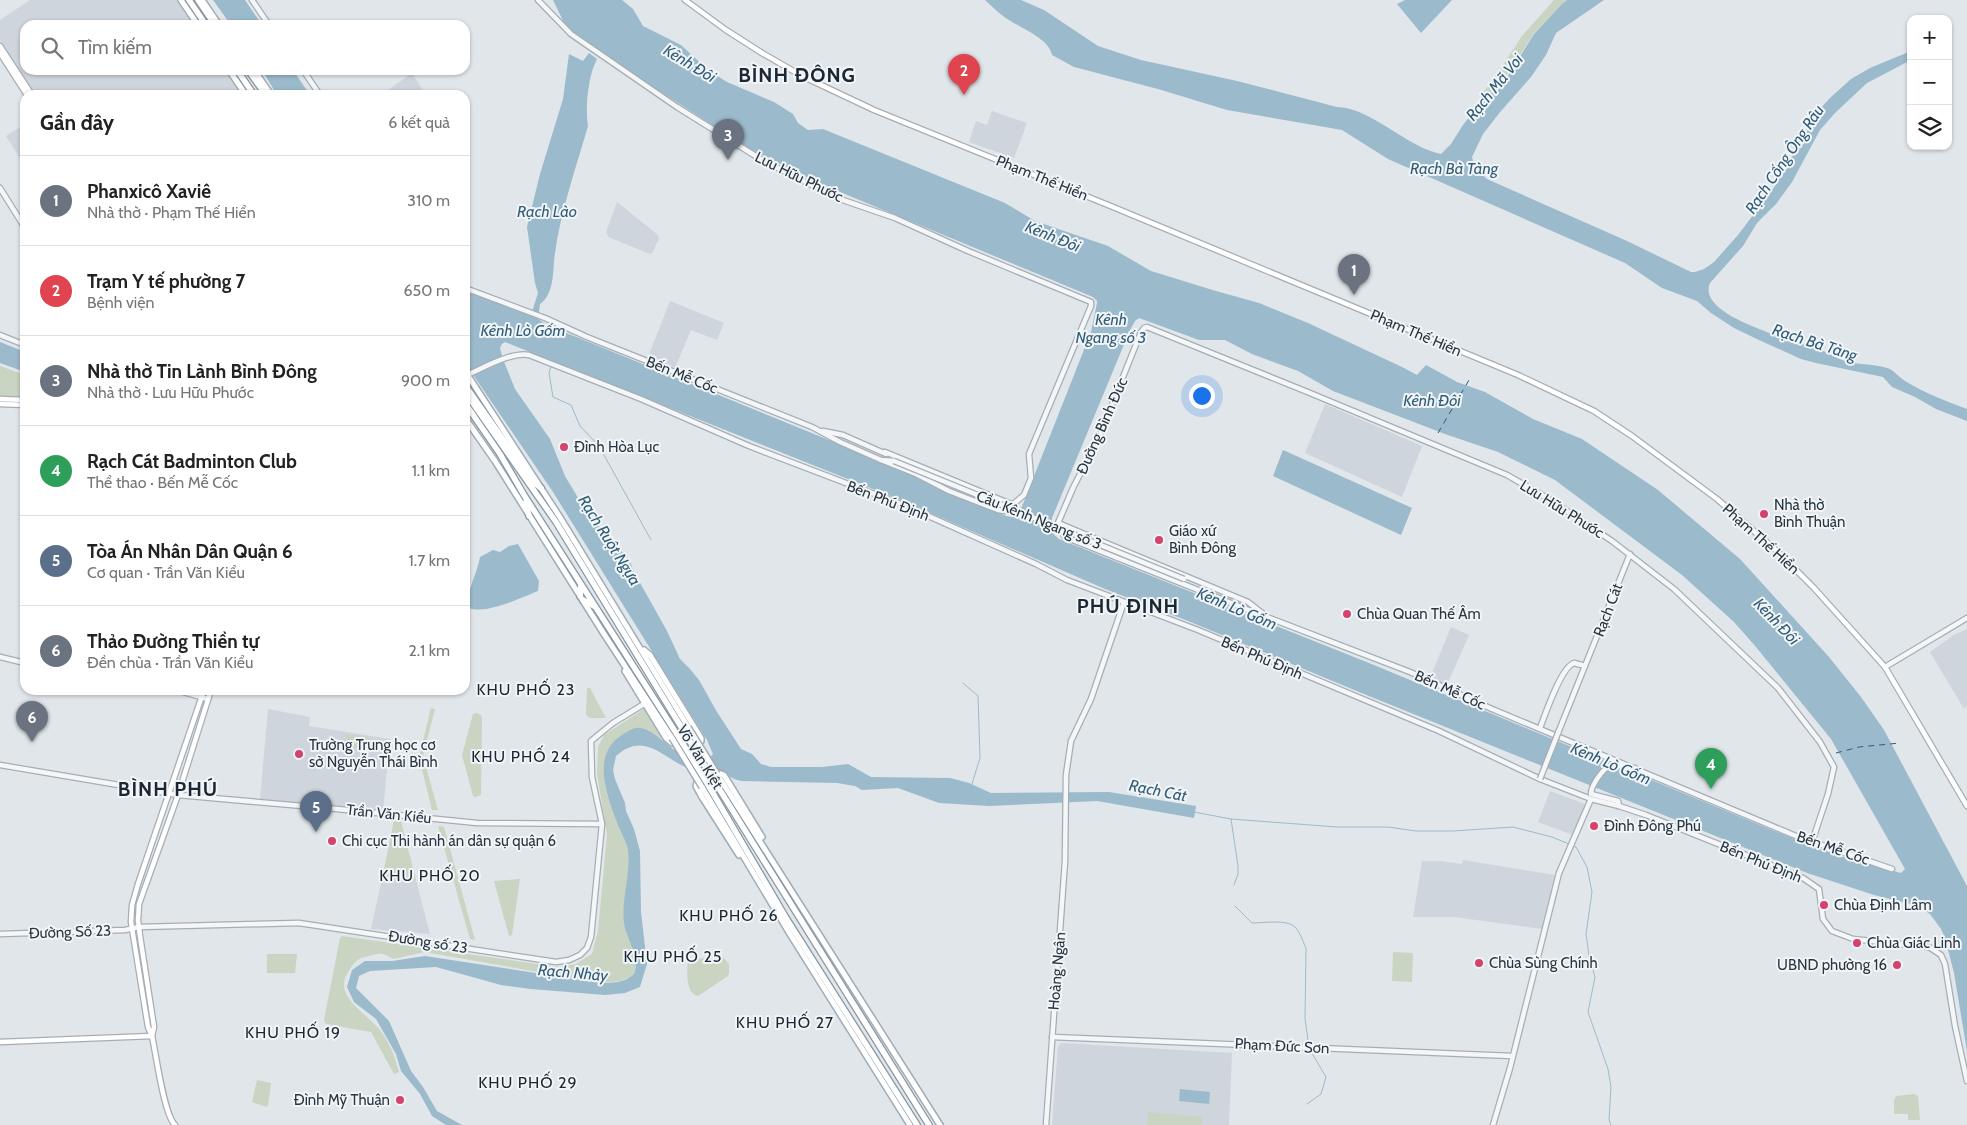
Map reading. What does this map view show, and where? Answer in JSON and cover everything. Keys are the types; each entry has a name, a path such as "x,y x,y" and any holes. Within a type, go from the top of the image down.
{"highway":[{"path":"189,0 203,20"},
{"path":"198,0 212,20"},
{"path":"240,75 251,90"},
{"path":"252,75 262,90"},
{"name":"Võ Văn Kiệt","path":"470,395 533,482 541,488"},
{"name":"Võ Văn Kiệt","path":"470,395 556,522 685,728 710,781 786,918 903,1108 917,1125"},
{"name":"Võ Văn Kiệt","path":"470,410 500,454 524,495 596,606 675,737 710,781 797,911 929,1125"},
{"path":"524,495 529,516"},
{"path":"592,579 599,582"},
{"path":"581,585 581,598 596,606"},
{"path":"604,589 604,600"},
{"path":"786,918 797,911"},
{"path":"910,1125 911,1117"}],"main road":[{"path":"181,0 195,20"},
{"path":"204,0 218,20"},
{"name":"Phạm Thế Hiển","path":"685,0 728,32 802,76 874,110 1113,206 1518,375 1594,412 1674,466 1758,535 1810,584 1885,667 1967,806"},
{"path":"0,46 29,90"},
{"path":"0,53 24,90"},
{"path":"232,75 243,90"},
{"path":"257,75 268,90"},
{"name":"Võ Văn Kiệt","path":"470,379 604,589 685,728"},
{"path":"0,399 20,400"},
{"path":"0,404 20,405"},
{"name":"Võ Văn Kiệt","path":"470,425 495,460 618,656 675,737"},
{"path":"618,656 644,704 670,742 697,743 702,741 702,738 650,655 638,645"},
{"path":"152,1036 154,1027 139,927 138,912 140,898 178,795 209,695"},
{"path":"172,1124 152,1036 148,1028 131,928 131,912 133,898 170,794 201,697"},
{"path":"746,862 731,845 696,786 700,775 716,771 724,776 774,860"},
{"name":"Võ Văn Kiệt","path":"710,781 774,860 940,1125"},
{"name":"Võ Văn Kiệt","path":"710,781 731,833 746,862 903,1108 910,1125"},
{"path":"0,1042 152,1036"}],"street":[{"path":"252,0 266,20"},
{"name":"Lưu Hữu Phước","path":"538,0 571,34 677,107 762,160 837,198 895,218 1091,302 1091,306 1029,454 1031,478 1024,495 1011,504"},
{"path":"306,75 317,90"},
{"path":"0,188 20,220"},
{"name":"Bến Mễ Cốc","path":"470,290 545,318 587,337 819,430 840,442 916,474 949,491 1000,511 1005,511 1011,504 843,435 819,430"},
{"name":"Lưu Hữu Phước","path":"1144,328 1154,329 1507,475 1539,492 1580,518 1630,554 1674,589 1778,688 1823,747 1834,767 1828,794 1812,842"},
{"name":"Đường Bình Đức","path":"1058,523 1073,488 1099,437 1144,328"},
{"path":"0,335 20,343"},
{"name":"Bến Phú Định","path":"470,373 511,356 525,354 541,360 641,399 749,446 906,506 1036,564 1067,580 1198,630 1430,727 1540,779 1591,799 1619,806 1816,886 1819,889 1823,919 1832,931 1854,939 1928,947 1941,955 1945,964 1950,1001 1967,1081"},
{"path":"840,442 843,435"},
{"name":"Bến Mễ Cốc","path":"885,452 894,461"},
{"name":"Bến Mễ Cốc","path":"881,460 894,461"},
{"name":"Cầu Kênh Ngang số 3","path":"894,461 1184,579"},
{"name":"Bến Mễ Cốc","path":"1264,615 1248,602 1058,523 1059,531 1065,537 1226,601 1410,672 1492,709 1812,842 1892,869"},
{"name":"Rạch Cát","path":"1540,779 1630,554"},
{"name":"Bến Mễ Cốc","path":"1184,579 1197,581"},
{"name":"Bến Mễ Cốc","path":"1184,579 1194,588"},
{"path":"1226,601 1229,595"},
{"name":"Hoàng Ngân","path":"1046,1125 1060,935 1066,816 1066,776 1071,741 1091,700 1124,602"},
{"path":"1885,667 1967,618"},
{"path":"0,657 20,662"},
{"path":"1540,728 1568,666 1574,663 1585,666"},
{"path":"194,695 208,699"},
{"name":"Đường số 23","path":"139,927 299,922 480,951 512,954 540,960 564,962 580,955 590,942 602,824 592,777 591,741 613,723 644,704"},
{"name":"Trần Văn Kiểu","path":"0,765 178,795 337,808 477,824 602,824"},
{"name":"Bến Mễ Cốc","path":"1619,806 1618,802 1592,795 1591,791 1603,770 1607,767 1618,765 1631,770 1636,768"},
{"path":"1492,1125 1512,1056 1559,873 1591,799"},
{"name":"Đường Số 23","path":"0,934 139,927"},
{"name":"Phạm Đức Sơn","path":"1052,1037 1512,1056"}],"shaded area":[{"path":"30,0 176,0 190,20 20,20 20,71 0,40 0,20"},
{"path":"22,75 228,75 239,90 32,90"},
{"path":"409,75 413,75 423,90 388,90"},
{"path":"992,111 1027,123 1014,158 969,142 976,121 987,125"},
{"path":"20,127 20,159 6,136"},
{"path":"617,202 658,235 659,238 653,252 650,254 608,237 606,232"},
{"path":"670,301 724,323 717,340 691,330 675,368 648,357"},
{"path":"1325,404 1422,446 1402,497 1305,453"},
{"path":"1451,627 1469,635 1447,685 1430,678"},
{"path":"1967,629 1967,706 1964,709 1930,652 1954,635"},
{"name":"Trường Trung học cơ sở Nguyễn Thái Bình","path":"268,709 310,717 309,726 390,739 383,811 260,799"},
{"path":"1550,791 1585,804 1573,835 1538,822"},
{"path":"1463,860 1555,875 1542,929 1454,917 1413,917 1422,861 1462,864"},
{"path":"382,879 416,880 430,934 371,929"},
{"path":"1062,1043 1232,1053 1229,1125 1052,1125 1058,1046"}],"green space":[{"path":"1554,0 1566,0 1534,33 1503,81 1481,101 1480,96 1492,82 1522,36"},
{"path":"0,366 20,373 20,398 0,396"},
{"path":"587,688 590,688 606,718 590,718 586,715"},
{"path":"431,708 435,709 423,756 438,810 432,810 419,757"},
{"path":"644,709 661,737 660,740 647,731 642,730 633,730 623,735 610,752 605,765 604,778 606,790 628,849 629,867 624,903 624,921 635,955 636,969 633,976 621,981 600,983 425,952 393,959 377,954 358,960 355,963 345,979 344,988 353,1004 376,1026 385,1038 399,1072 394,1074 371,1032 326,1024 324,1020 340,938 342,936 559,967 576,964 592,954 598,931 607,835 597,774 598,747 604,735"},
{"path":"477,713 482,718 481,795 475,797 473,796 462,755 473,714"},
{"path":"346,734 369,737 367,749 345,747"},
{"path":"400,819 416,880 382,879 394,820"},
{"path":"438,826 444,827 475,940 470,939"},
{"path":"520,879 512,935 509,936 494,881"},
{"path":"1393,952 1413,953 1412,982 1392,981"},
{"path":"267,954 297,954 295,973 267,973"},
{"path":"722,956 729,964 728,976 698,996 694,994 688,981 688,960"},
{"path":"257,1080 271,1083 267,1107 252,1102"},
{"path":"1914,1094 1918,1096 1920,1120 1908,1120 1908,1114 1894,1114 1896,1096"},
{"path":"1148,1112 1203,1117 1202,1125 1147,1125"}],"water":[{"path":"213,0 245,0 259,20 227,20"},
{"path":"553,0 622,0 633,9 643,26 681,45 708,70 727,82 774,102 793,114 798,123 808,130 823,129 1005,203 1035,221 1108,246 1151,271 1259,303 1308,323 1417,375 1426,365 1457,382 1485,392 1533,419 1582,439 1658,490 1740,559 1829,657 1884,730 1967,886 1967,1051 1954,973 1945,938 1930,914 1918,906 1874,895 1807,873 1105,589 898,499 505,342 500,348 515,389 550,439 565,476 581,503 610,540 629,559 680,659 699,680 741,749 752,754 761,764 771,767 822,767 848,764 871,777 950,778 969,783 991,793 1109,792 1196,806 1194,818 1097,801 989,806 939,803 898,788 862,790 855,786 837,783 742,781 717,770 690,769 645,746 626,749 616,756 613,770 640,851 641,912 647,964 640,987 625,993 605,995 531,989 501,985 436,967 370,971 359,976 356,988 389,1021 411,1071 437,1111 462,1125 446,1125 432,1116 420,1094 401,1071 396,1054 376,1019 354,1002 347,987 352,970 365,961 392,961 425,956 600,983 618,982 627,979 634,974 636,967 634,954 625,929 623,914 629,859 626,843 606,789 604,766 606,755 611,745 619,737 629,730 636,728 652,732 677,752 695,762 705,763 713,754 707,740 553,492 470,370 470,293 531,315 538,293 527,227 540,174 563,99 569,54 583,61 589,53 597,59 591,74 588,92 588,126 568,194 556,244 550,290 540,304 538,319 547,325 929,481 1012,517 1020,510 1023,504 1091,332 1097,303 1093,297 816,182 748,148 616,63 566,27","holes":["1139,318 1199,340 1225,340 1252,354 1298,371 1333,391 1498,452 1555,480 1682,575 1734,622 1831,739 1905,869 1901,873 1811,846 1369,663 1059,539 1051,532 1052,518 1135,321"]},
{"name":"Rạch Bà Tàng","path":"985,0 1021,0 1044,10 1098,46 1141,60 1350,109 1376,120 1415,144 1441,154 1451,144 1463,125 1484,99 1504,82 1534,34 1562,4 1567,0 1604,0 1556,33 1546,55 1531,77 1483,134 1472,157 1475,168 1487,179 1627,241 1691,272 1704,269 1714,262 1738,235 1775,186 1820,109 1830,98 1851,79 1870,68 1907,53 1907,62 1867,83 1820,130 1792,182 1776,204 1757,223 1743,246 1710,283 1710,295 1718,307 1752,326 1821,350 1845,361 1890,369 1903,380 1920,389 1967,409 1967,421 1936,409 1892,387 1883,377 1801,359 1759,340 1734,328 1697,301 1662,288 1625,263 1388,159 1342,130 1227,110 1158,89 1074,67 1052,55 1050,49 1039,38 1003,16"},
{"path":"1405,0 1452,0 1421,33 1397,4"},
{"path":"265,75 296,75 307,90 274,90"},
{"path":"0,342 20,350 20,370 0,363"},
{"path":"1283,450 1412,508 1401,535 1273,476"},
{"path":"518,544 539,581 538,591 495,607 476,610 470,608 470,589 480,557 493,550 500,552 509,546"},
{"path":"1180,1089 1210,1092 1209,1104 1179,1101"}],"waterway":[{"path":"551,366 549,373 553,397 571,405 580,426 599,446 651,540"},
{"path":"963,683 978,696 980,758 972,784"},
{"name":"Rạch Cát","path":"1194,812 1231,819 1337,827 1388,827 1416,831 1453,831 1513,827 1552,837 1569,844"},
{"path":"1231,819 1238,866 1238,874 1234,885"},
{"path":"1572,846 1576,847 1587,867 1592,892 1586,934 1589,956 1595,977 1588,1012 1608,1069 1611,1087 1609,1120 1611,1125"},
{"path":"1235,906 1252,923 1286,923 1295,927 1300,934 1306,948 1305,1019 1309,1047"},
{"path":"1307,1104 1321,1094 1326,1077 1310,1050"}],"ferry route":[{"path":"1438,433 1469,380"},
{"path":"1836,753 1859,747 1900,743"}],"place":[{"name":"Trạm Y tế phường 7","path":"964,95"},
{"name":"Nhà thờ Tin Lành Bình Đông","path":"728,160"},
{"name":"Phanxicô Xaviê","path":"1354,295"},
{"name":"Đình Hòa Lục","path":"564,447"},
{"name":"Nhà thờ Bình Thuận","path":"1764,514"},
{"name":"Giáo xứ Bình Đông","path":"1159,540"},
{"name":"Chùa Quan Thế Âm","path":"1347,614"},
{"name":"Thảo Đường Thiền tự","path":"32,742"},
{"name":"Trường Trung học cơ sở Nguyễn Thái Bình","path":"299,754"},
{"name":"Rạch Cát Badminton Club","path":"1711,789"},
{"name":"Đình Đông Phú","path":"1594,826"},
{"name":"Tòa Án Nhân Dân Quận 6","path":"316,832"},
{"name":"Chi cục Thi hành án dân sự quận 6","path":"332,841"},
{"name":"Chùa Định Lâm","path":"1824,905"},
{"name":"Chùa Giác Linh","path":"1857,943"},
{"name":"Chùa Sùng Chính","path":"1479,963"},
{"name":"UBND phường 16","path":"1897,965"},
{"name":"Đình Mỹ Thuận","path":"400,1100"}],"district":[{"name":"BÌNH ĐÔNG","path":"797,75"},
{"name":"PHÚ ĐỊNH","path":"1128,606"},
{"name":"KHU PHỐ 23","path":"526,689"},
{"name":"KHU PHỐ 24","path":"521,756"},
{"name":"BÌNH PHÚ","path":"168,789"},
{"name":"KHU PHỐ 20","path":"430,875"},
{"name":"KHU PHỐ 26","path":"729,915"},
{"name":"KHU PHỐ 25","path":"673,956"},
{"name":"KHU PHỐ 27","path":"785,1022"},
{"name":"KHU PHỐ 19","path":"293,1032"},
{"name":"KHU PHỐ 29","path":"528,1082"}],"water label":[{"name":"Kênh Đôi","path":"690,63"},
{"name":"Rạch Mã Voi","path":"1494,87"},
{"name":"Rạch Cống Ông Râu","path":"1784,159"},
{"name":"Rạch Lào","path":"547,211"},
{"name":"Kênh Đôi","path":"1053,236"},
{"name":"Kênh Ngang số 3","path":"1111,328"},
{"name":"Kênh Lò Gốm","path":"523,330"},
{"name":"Kênh Đôi","path":"1432,400"},
{"name":"Rạch Ruột Ngựa","path":"610,540"},
{"name":"Kênh Lò Gốm","path":"1237,608"},
{"name":"Kênh Đôi","path":"1777,621"},
{"name":"Kênh Lò Gốm","path":"1611,763"},
{"name":"Rạch Nhảy","path":"573,972"}]}
